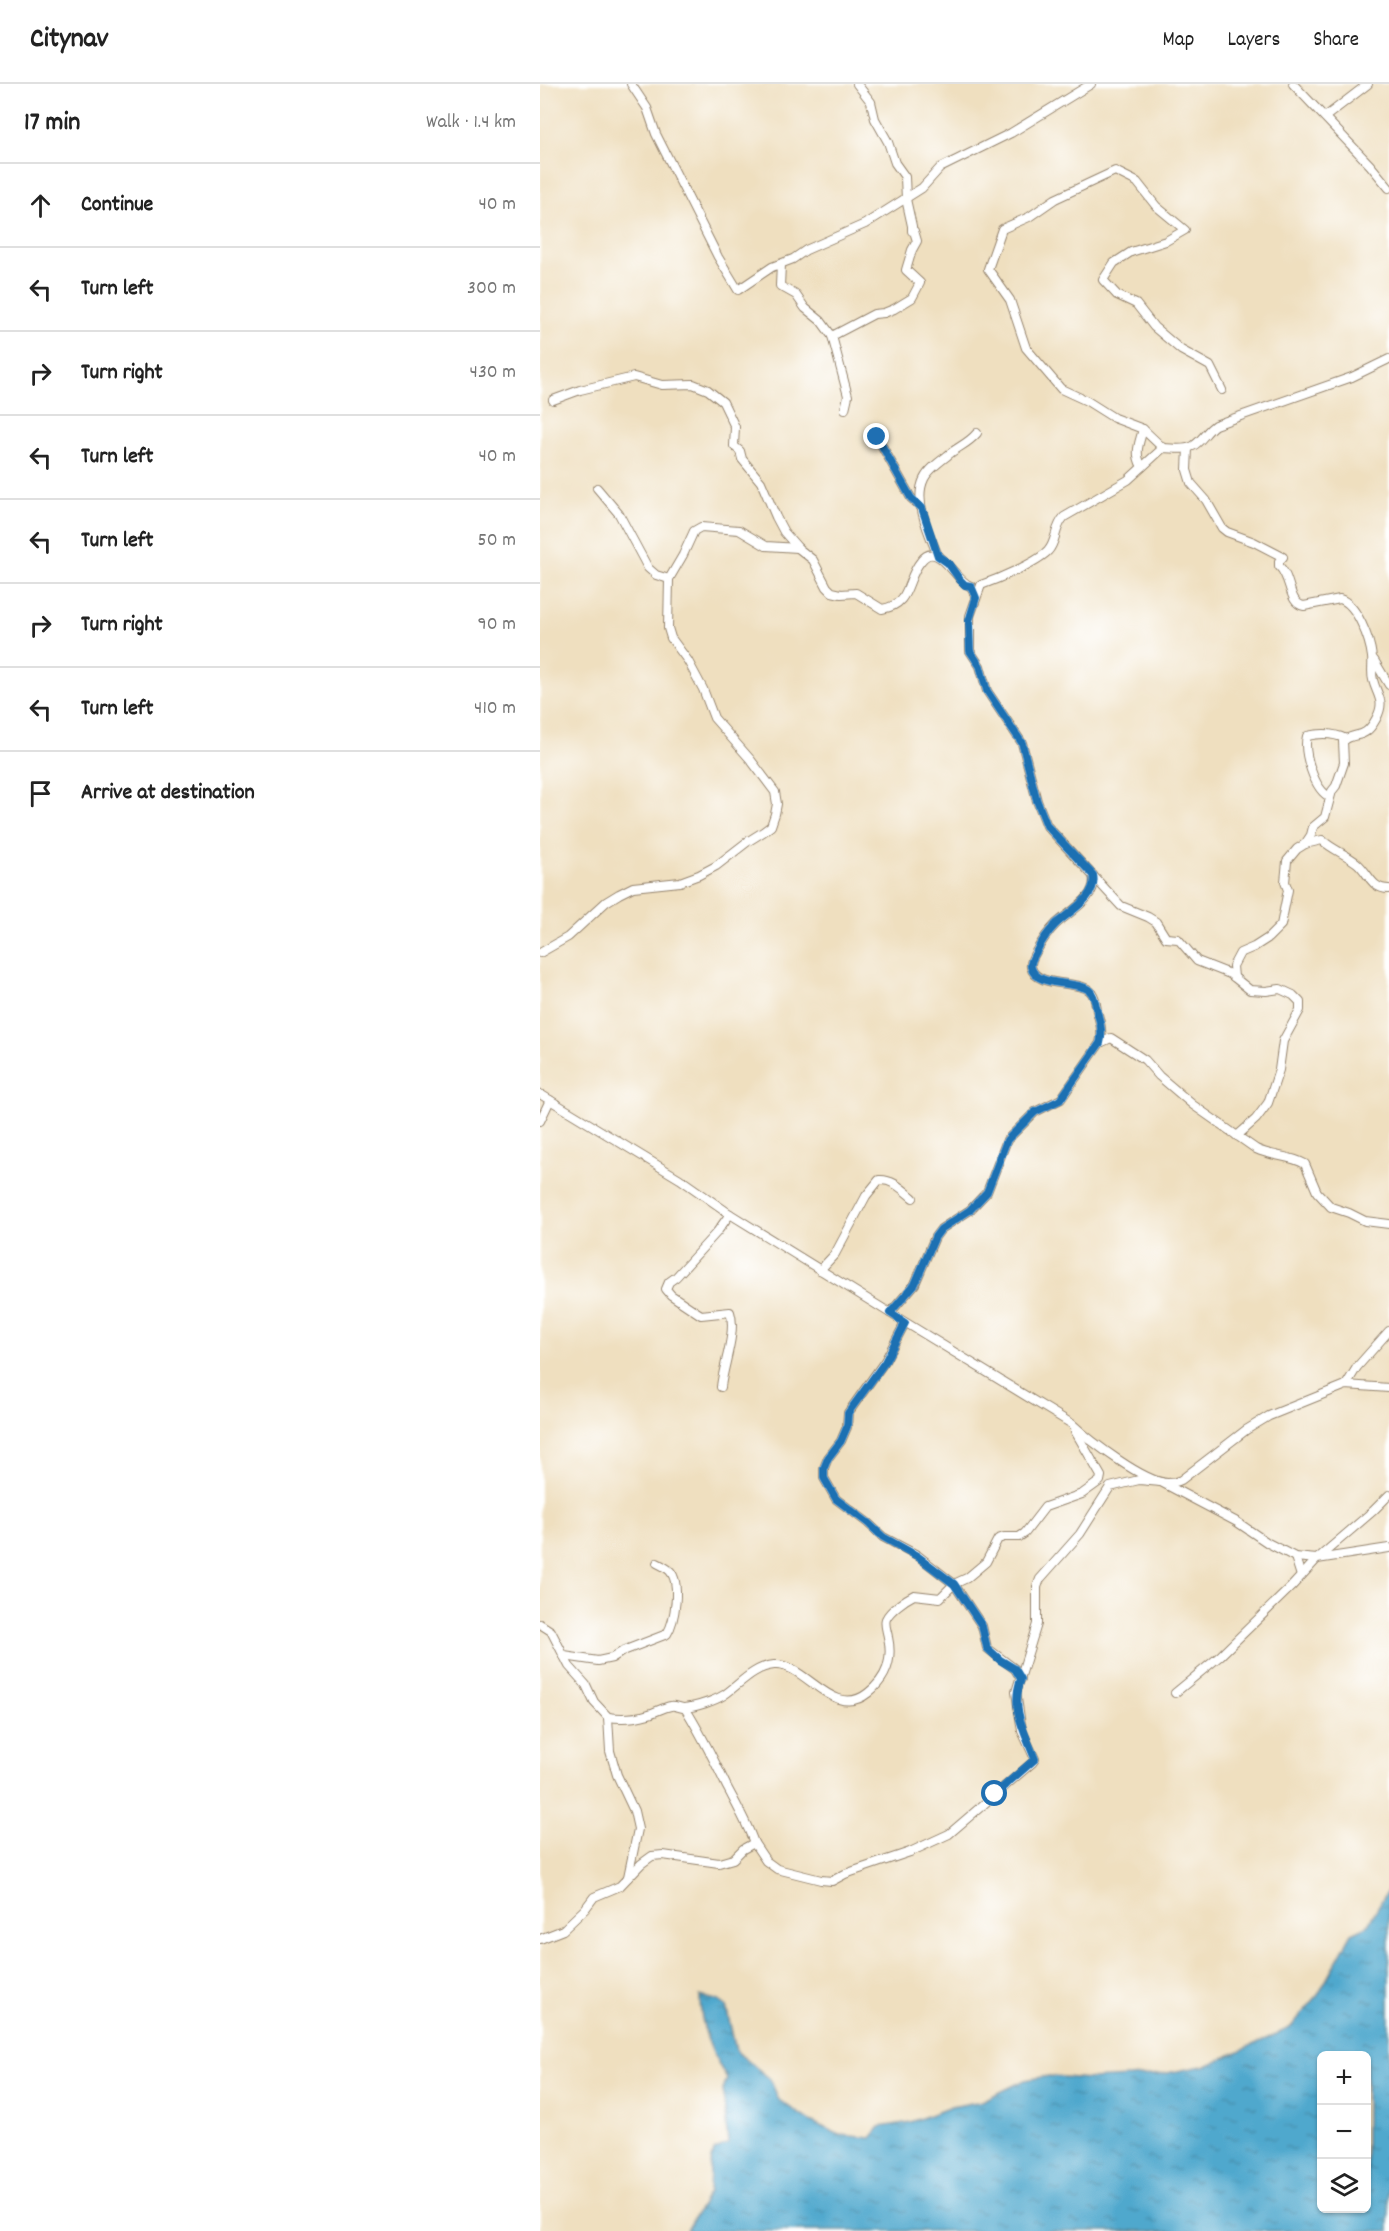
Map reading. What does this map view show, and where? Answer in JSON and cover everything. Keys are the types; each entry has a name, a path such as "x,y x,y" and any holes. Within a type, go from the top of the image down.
{"street":[{"path":"632,84 647,108 656,134 718,257 738,290 772,267 865,224 922,188 940,168 1021,128 1091,84"},
{"path":"832,336 874,314 884,313 912,298 920,283 906,270 917,241 912,231 906,199 905,177 895,163 888,142 875,119 871,102 856,84"},
{"path":"1293,84 1389,188"},
{"path":"1325,117 1368,84"},
{"path":"1163,448 1143,429 1114,418 1088,400 1061,389 1026,348 1010,300 988,269 1002,229 1029,217 1055,199 1115,171 1137,182 1156,206 1185,230 1166,241 1131,252 1114,263 1103,280 1117,295 1136,304 1154,327 1181,350 1210,366 1222,390"},
{"path":"781,264 780,286 796,295 805,308 821,321 832,336 848,396 845,409"},
{"path":"1237,1136 1256,1119 1268,1102 1279,1070 1283,1041 1301,1006 1293,995 1280,989 1266,992 1250,990 1234,977 1197,961 1178,939 1169,939 1164,936 1156,922 1121,906 1047,826 1037,801 1022,743 987,691 980,666 970,651 969,621 981,585 996,580 1048,550 1054,541 1058,524 1064,517 1128,480 1163,448 1194,446 1206,430 1215,425 1352,377 1389,359"},
{"path":"553,400 580,390 634,377 653,384 693,384 708,390 723,402 735,427 734,446 740,451 742,459 761,482 784,532 813,560 826,587 832,592 856,593 882,609 892,607 906,593 919,563 930,555 938,556 948,563 960,580 965,585 971,586 976,598"},
{"path":"1142,467 1137,459 1137,450 1143,429"},
{"path":"938,556 920,499 923,481 930,471 949,454 969,443 976,433"},
{"path":"877,437 911,498 922,508"},
{"path":"1188,448 1187,470 1191,483 1206,500 1222,528 1283,557 1279,561 1279,566 1285,572 1294,602 1300,606 1320,604 1333,599 1345,600 1352,606 1363,627 1372,656 1389,686"},
{"path":"597,488 619,513 648,568 656,575 669,579"},
{"path":"540,953 574,932 606,902 619,894 633,887 680,882 699,875 716,867 771,826 777,804 775,792 714,718 703,689 688,661 671,638 668,628 669,579 692,535 701,527 739,530 766,546 798,548"},
{"path":"782,547 784,532"},
{"path":"1330,797 1325,795 1317,784 1305,753 1307,736 1337,735 1346,739 1361,736 1368,730 1379,714 1380,695 1373,681 1372,656"},
{"path":"1305,844 1313,827 1325,817 1330,797 1344,763 1343,741 1346,739"},
{"path":"1234,977 1233,966 1240,953 1268,938 1281,925 1288,890 1285,882 1287,861 1297,849 1305,844 1322,840 1359,864 1375,885 1389,889"},
{"path":"890,1313 915,1284 935,1237 941,1229 970,1210 987,1192 1007,1140 1035,1112 1060,1100 1100,1043 1102,1034 1098,1014 1094,998 1089,990 1046,980 1035,974 1031,968 1031,960 1055,925 1089,895 1094,886 1093,875"},
{"path":"1100,1043 1111,1038 1127,1048 1145,1060 1159,1076 1193,1105 1268,1155 1291,1158 1305,1164 1317,1192 1331,1207 1365,1221 1389,1224"},
{"path":"540,1094 680,1179 730,1214 905,1323 1072,1424 1083,1435 1129,1467 1237,1522 1268,1543 1295,1557 1317,1559 1389,1548"},
{"path":"540,1121 550,1100"},
{"path":"820,1270 835,1254 866,1196 879,1180 893,1183 913,1198"},
{"path":"721,1387 729,1346 732,1317 730,1312 701,1315 671,1295 666,1289 669,1282 710,1241 730,1214"},
{"path":"905,1323 885,1362 848,1413 847,1427 841,1441 828,1458 824,1468 824,1478 836,1499 883,1537 917,1556 954,1584 982,1626 987,1648 1000,1660 1015,1669 1021,1679"},
{"path":"1346,1384 1357,1366 1389,1331"},
{"path":"685,1708 746,1820 754,1843 765,1861 777,1869 832,1881 845,1874 910,1852 949,1834 1035,1759 1022,1731 1016,1692 1037,1624 1037,1587 1040,1579 1080,1534 1110,1487 1139,1480 1175,1483 1246,1430 1269,1416 1346,1384 1389,1388"},
{"path":"608,1717 624,1719 671,1706 685,1708 724,1695 747,1675 775,1665 795,1671 824,1693 850,1701 866,1695 883,1679 889,1665 890,1647 885,1626 890,1613 914,1595 940,1598 954,1584 967,1578 986,1562 998,1539 1019,1537 1025,1533 1045,1507 1082,1494 1096,1487 1100,1482 1101,1476 1072,1424"},
{"path":"1175,1693 1220,1656 1317,1559 1389,1495"},
{"path":"1295,1557 1301,1576"},
{"path":"564,1656 598,1661 612,1658 623,1651 667,1634 675,1616 674,1579 671,1571 657,1563"},
{"path":"540,1624 551,1630 569,1666 586,1685 594,1702 608,1717 610,1750 617,1775 634,1811 638,1829 627,1881"},
{"path":"540,1939 562,1930 585,1909 594,1897 627,1881 641,1864 652,1856 672,1856 719,1863 733,1859 743,1849 754,1843"}],"water":[{"path":"1389,1888 1389,2231 686,2231 709,2192 714,2151 728,2144 723,2090 727,2079 708,2039 702,2018 700,1996 719,2001 726,2006 736,2051 770,2079 779,2100 810,2121 840,2135 871,2138 880,2127 911,2122 951,2107 982,2101 1025,2080 1049,2076 1090,2079 1130,2077 1162,2074 1208,2065 1290,2028 1318,1995 1352,1933 1367,1926"}],"route":[{"path":"877,437 911,498 922,508 938,556 948,563 965,585 971,586 976,598 969,621 970,651 980,666 987,691 1022,743 1037,801 1047,826 1093,875 1094,881 1089,895 1055,925 1039,947 1031,960 1031,968 1035,974 1046,980 1089,990 1094,998 1102,1034 1096,1052 1060,1100 1035,1112 1007,1140 987,1192 980,1201 941,1229 935,1237 915,1284 890,1313 905,1323 885,1362 848,1413 847,1427 841,1441 828,1458 824,1468 824,1478 836,1499 883,1537 917,1556 954,1584 982,1626 987,1648 1000,1660 1015,1669 1021,1679 1016,1692 1018,1709 1022,1731 1035,1759 995,1794"}]}
